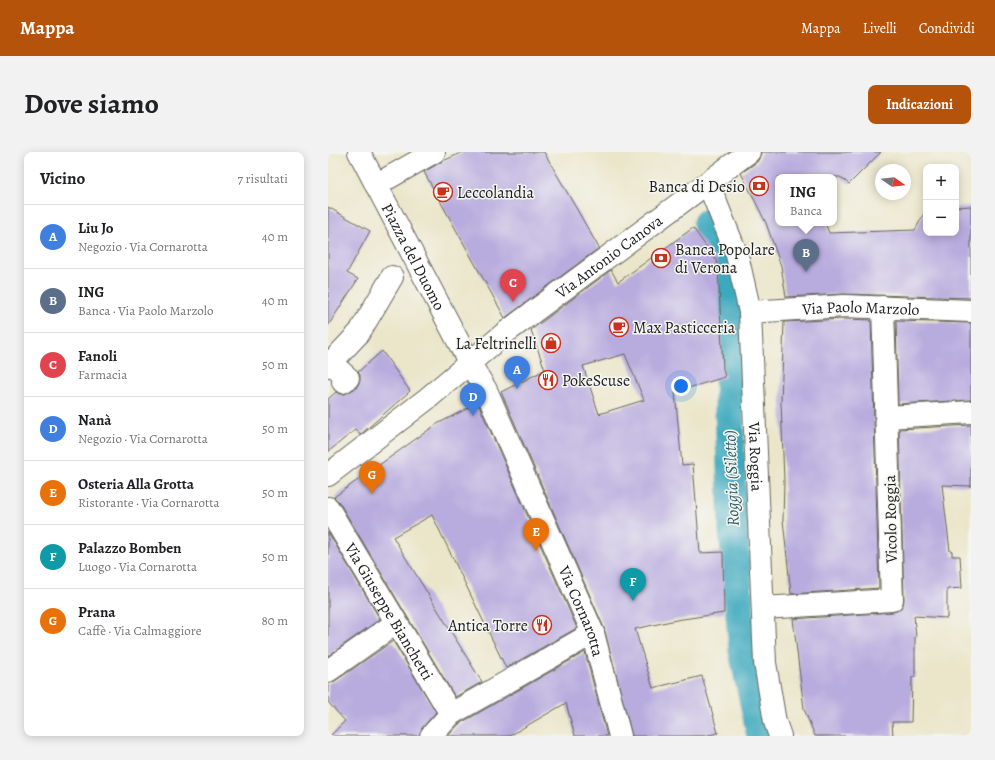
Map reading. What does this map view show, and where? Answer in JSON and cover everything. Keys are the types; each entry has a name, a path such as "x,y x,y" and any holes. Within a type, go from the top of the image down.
{"street":[{"name":"Piazza del Duomo","path":"358,152 470,362"},
{"path":"376,185 434,152"},
{"name":"Via Antonio Canova","path":"328,475 428,398 505,333 749,152"},
{"name":"Via Roggia","path":"708,183 737,255 750,312 765,663 775,722 780,736"},
{"name":"Piazza del Duomo","path":"329,365 360,331 392,277"},
{"name":"Via Paolo Marzolo","path":"750,312 844,306 971,311"},
{"name":"Vicolo Roggia","path":"763,608 892,600 883,308"},
{"name":"Via Cornarotta","path":"470,362 486,390 593,633 620,736"},
{"path":"329,365 348,378 343,382"},
{"path":"887,417 971,412"},
{"name":"Via Giuseppe Bianchetti","path":"328,508 451,714"},
{"path":"328,671 396,623"},
{"path":"431,736 451,714 593,633"}],"building":[{"path":"463,152 544,152 599,248 505,318 424,172"},
{"path":"761,152 881,152 849,184 840,177 837,177 837,174 775,174 775,226 826,226 829,233 915,230 923,215 923,236 959,236 959,207 971,206 971,298 844,294 786,297 781,266 766,223 741,173 757,162"},
{"path":"328,207 370,231 347,273 358,279 328,326"},
{"path":"693,228 716,260 718,266 723,369 725,377 675,392 682,465 693,464 700,553 723,552 724,613 676,620 635,629 653,688 702,676 718,733 704,736 632,736 604,628 501,392 545,370 531,330 611,270 618,282","holes":["625,354 644,400 599,414 583,366"]},
{"path":"844,319 871,320 879,588 791,594 783,520 784,481 781,402 784,322"},
{"path":"896,321 971,323 971,400 898,404"},
{"path":"382,351 410,391 360,435 356,429 328,452 328,399 336,392 339,394 345,394 356,388 360,381 360,375 358,372"},
{"path":"478,403 577,628 506,668 432,515 393,537 482,682 455,697 339,502 334,497 437,424"},
{"path":"971,425 971,486 942,485 950,551 952,551 952,556 960,556 962,588 947,589 947,618 914,616 916,637 915,677 912,677 911,722 892,722 893,736 815,736 804,709 793,619 893,612 899,610 903,605 904,600 899,429"},
{"path":"328,532 380,619 328,656"},
{"path":"393,641 436,712 422,728 419,736 330,736 345,721 328,702 328,683 335,681"},
{"path":"585,652 607,736 575,736 566,703 509,736 448,736 459,724"}],"waterway":[{"name":"Roggia (Siletto)","path":"707,223 726,262 730,325 729,410 733,531 743,651 761,736"}],"place":[{"name":"Banca di Desio","path":"759,186"},
{"name":"Leccolandia","path":"443,192"},
{"name":"Banca Popolare di Verona","path":"661,258"},
{"name":"ING","path":"806,272"},
{"name":"Fanoli","path":"513,302"},
{"name":"Max Pasticceria","path":"619,327"},
{"name":"La Feltrinelli","path":"551,343"},
{"name":"PokeScuse","path":"548,380"},
{"name":"Liu Jo","path":"517,389"},
{"name":"Nanà","path":"473,416"},
{"name":"Prana","path":"372,494"},
{"name":"Osteria Alla Grotta","path":"536,551"},
{"name":"Palazzo Bomben","path":"633,601"},
{"name":"Antica Torre","path":"542,625"}]}
